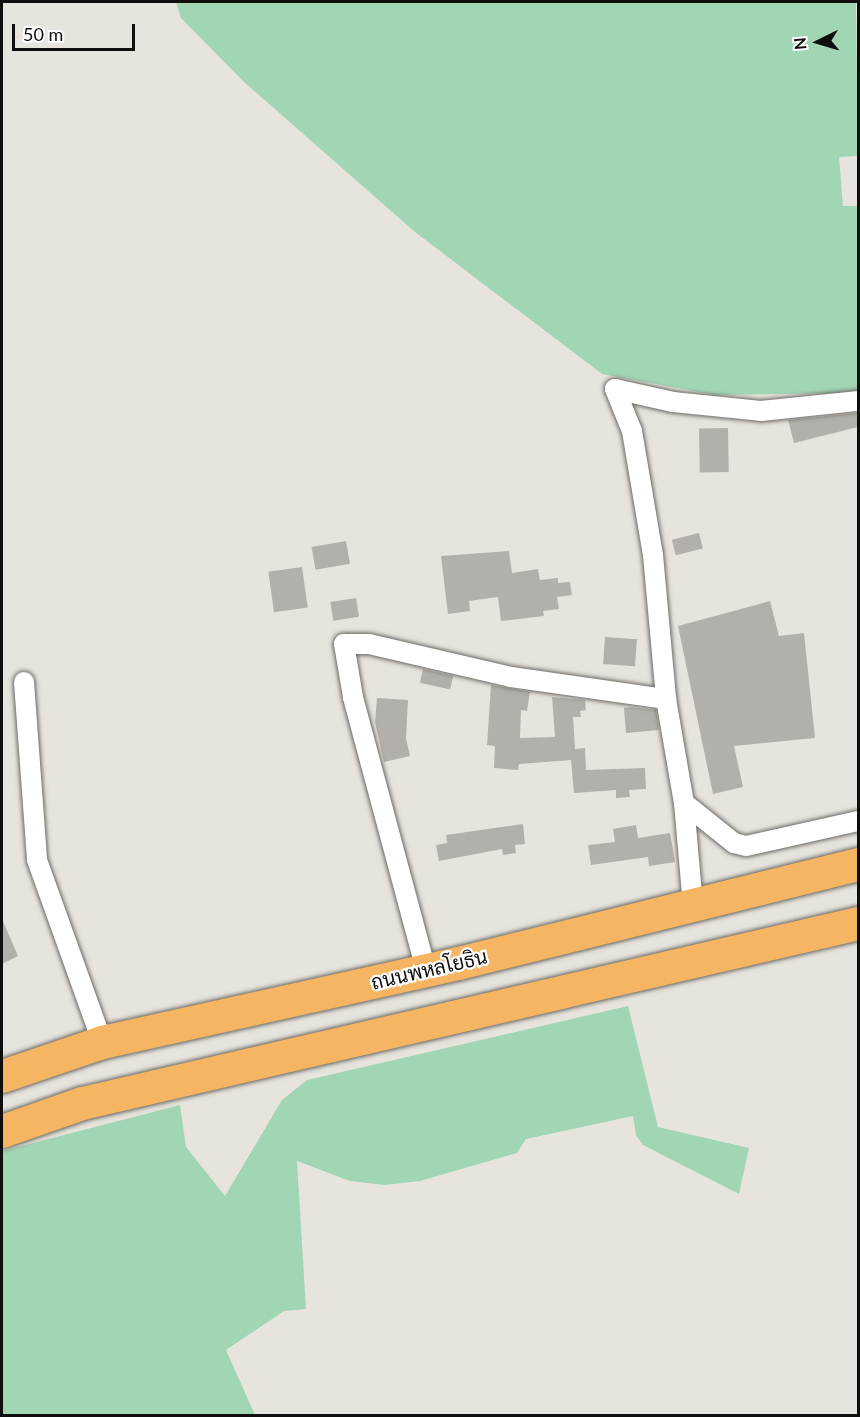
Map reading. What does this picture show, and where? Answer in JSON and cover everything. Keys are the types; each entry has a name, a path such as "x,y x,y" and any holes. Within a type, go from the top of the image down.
{"highway":[{"name":"ถนนพหลโยธิน","path":"2,1076 102,1042 458,963 858,864"},
{"path":"2,1131 81,1103 858,923"},
{"path":"458,963 467,1014"}],"street":[{"path":"693,905 684,803 666,699 653,555 632,431 615,389 673,402 761,411 858,402"},
{"path":"426,970 353,697 344,644 369,644 511,677 666,699"},
{"path":"24,682 37,860 102,1042"},
{"path":"684,803 734,843 746,846 858,821"}],"green space":[{"path":"176,2 856,2 858,156 839,157 843,206 858,206 858,393 715,395 602,374 415,232 244,82 181,18"},
{"path":"628,1006 658,1127 749,1148 739,1194 643,1145 636,1135 633,1116 526,1139 517,1153 420,1181 385,1185 350,1181 297,1161 306,1309 284,1311 226,1350 255,1415 2,1415 2,1151 180,1105 186,1147 225,1196 282,1100 307,1080"}],"building":[{"path":"858,413 858,427 794,443 788,420"},
{"path":"728,428 729,472 700,472 699,429"},
{"path":"699,533 703,549 676,555 672,540"},
{"path":"346,541 350,564 316,570 312,547"},
{"path":"509,551 512,573 538,569 540,580 558,578 558,583 570,582 572,595 557,597 559,609 543,611 544,616 501,621 498,597 469,601 470,611 448,614 441,556"},
{"path":"302,567 308,608 274,612 268,572"},
{"path":"356,598 359,617 333,621 330,602"},
{"path":"770,601 779,636 804,633 815,738 734,746 743,787 713,794 678,626"},
{"path":"605,637 637,639 635,666 603,664"},
{"path":"423,669 453,676 450,690 420,683"},
{"path":"491,685 530,692 527,711 521,710 520,738 555,737 552,697 585,700 586,710 580,711 581,717 573,717 575,749 585,748 586,770 645,768 646,789 629,790 630,797 616,798 616,790 574,793 571,760 519,764 518,770 494,768 495,746 487,745"},
{"path":"377,698 408,700 406,738 410,756 384,762 375,722"},
{"path":"624,708 656,710 659,730 626,733"},
{"path":"523,824 525,844 515,845 516,853 503,855 502,849 439,861 436,845 447,843 446,835"},
{"path":"636,825 638,838 670,833 675,862 649,866 648,857 591,865 588,845 615,842 613,829"},
{"path":"2,919 18,956 2,964"}]}
